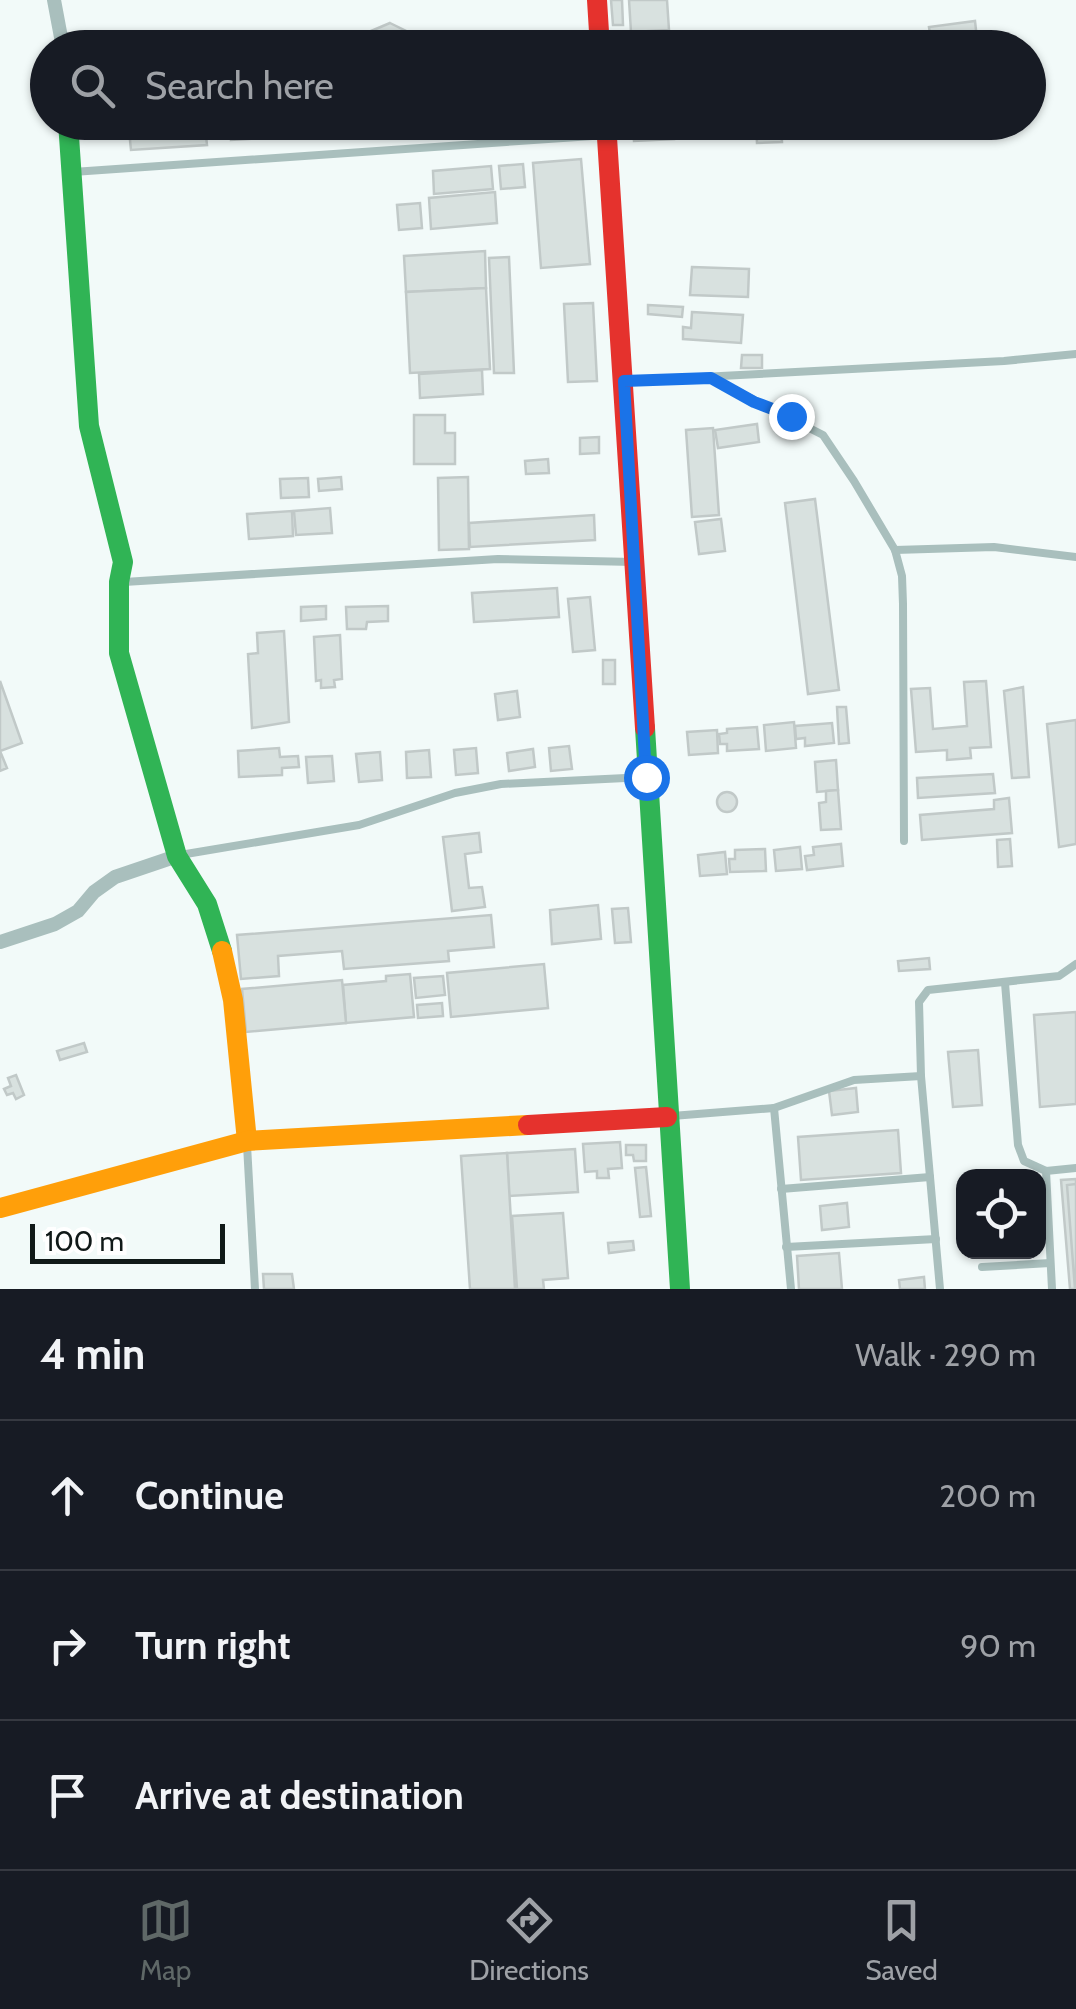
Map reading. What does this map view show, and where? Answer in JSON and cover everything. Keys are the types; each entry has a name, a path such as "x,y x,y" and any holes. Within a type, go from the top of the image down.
{"street":[{"path":"54,0 60,30"},
{"path":"597,0 599,30"},
{"path":"69,140 89,426 94,459 123,562 119,582 119,653 176,856 207,904 220,940 233,1000 247,1141"},
{"path":"607,140 637,562 646,777 680,1289"},
{"path":"0,942 55,924 78,911 94,892 114,878 176,856"},
{"path":"0,1208 247,1141 667,1116"}],"lane":[{"path":"72,172 460,140"},
{"path":"624,381 1076,354"},
{"path":"711,378 823,434 895,550 904,604 904,840"},
{"path":"895,550 994,547 1076,557"},
{"path":"119,582 498,560 637,562"},
{"path":"176,856 359,825 455,793 500,784 646,777"},
{"path":"1059,976 1076,964"},
{"path":"940,1289 918,1023 922,996 937,987 1076,974"},
{"path":"1005,983 1018,1145 1024,1161 1042,1169"},
{"path":"667,1116 774,1108 854,1080 922,1076"},
{"path":"774,1108 790,1289"},
{"path":"247,1141 255,1289"},
{"path":"1052,1289 1046,1171 1076,1168"},
{"path":"782,1188 930,1177"},
{"path":"786,1247 936,1239"},
{"path":"982,1266 1050,1263"}],"building":[{"path":"611,0 622,0 623,25 613,25"},
{"path":"629,0 667,0 669,30 631,30"},
{"path":"975,21 976,30 929,30 929,27"},
{"path":"390,23 404,30 373,30"},
{"path":"130,140 206,140 207,145 131,150"},
{"path":"757,140 782,140 782,142"},
{"path":"581,159 590,264 541,268 533,163"},
{"path":"523,164 525,187 501,189 499,166"},
{"path":"491,166 493,189 434,194 433,171"},
{"path":"495,192 497,223 431,229 429,198"},
{"path":"420,203 422,228 399,230 397,205"},
{"path":"485,251 486,288 406,292 404,256"},
{"path":"509,257 514,373 494,373 489,258"},
{"path":"692,267 749,269 748,297 690,295"},
{"path":"486,288 490,369 410,373 406,292"},
{"path":"593,303 597,381 568,382 564,304"},
{"path":"648,305 683,307 682,317 648,314"},
{"path":"692,312 743,315 741,343 683,339 683,327 691,328"},
{"path":"742,355 762,355 762,368 741,368"},
{"path":"482,370 483,394 420,398 419,374"},
{"path":"414,415 445,415 445,433 455,433 455,464 414,464"},
{"path":"757,424 759,442 718,448 715,430"},
{"path":"713,428 719,515 692,517 686,430"},
{"path":"599,437 599,453 580,454 580,438"},
{"path":"548,459 549,473 526,474 525,461"},
{"path":"341,477 342,489 319,491 318,479"},
{"path":"468,477 469,549 439,550 438,478"},
{"path":"308,478 309,497 281,498 280,479"},
{"path":"815,499 839,690 808,694 785,503"},
{"path":"330,508 332,533 296,535 294,511"},
{"path":"292,511 293,536 249,539 247,514"},
{"path":"594,515 595,540 470,547 469,523"},
{"path":"721,519 725,551 699,554 695,522"},
{"path":"557,588 559,617 474,622 472,593"},
{"path":"590,597 595,650 573,652 568,599"},
{"path":"326,606 326,619 301,621 301,607"},
{"path":"388,606 388,621 367,622 366,629 347,629 346,607"},
{"path":"284,631 289,722 252,728 248,654 258,653 257,633"},
{"path":"340,635 342,679 334,680 335,687 321,688 321,680 316,681 314,637"},
{"path":"603,660 615,660 615,684 603,684"},
{"path":"0,681 22,743 0,751"},
{"path":"986,681 991,747 970,748 971,758 947,760 947,750 916,752 911,689 930,688 933,729 967,726 964,682"},
{"path":"1023,687 1029,777 1012,778 1004,691"},
{"path":"517,691 520,717 498,720 495,694"},
{"path":"837,707 846,707 849,743 839,744"},
{"path":"1076,720 1076,844 1059,847 1047,724"},
{"path":"794,722 796,748 766,751 764,725"},
{"path":"832,723 834,743 805,746 805,738 796,739 795,726"},
{"path":"757,727 759,749 727,751 727,744 720,744 719,734 727,733 727,729"},
{"path":"717,730 718,753 689,755 687,732"},
{"path":"569,746 572,769 551,771 549,748"},
{"path":"279,748 280,757 298,756 299,767 282,768 282,775 239,777 238,751"},
{"path":"476,748 478,773 456,775 454,750"},
{"path":"533,749 535,767 509,771 507,753"},
{"path":"429,750 431,777 407,778 406,752"},
{"path":"0,751 7,768 0,771"},
{"path":"380,752 382,780 359,782 356,754"},
{"path":"332,756 334,781 308,783 306,757"},
{"path":"836,760 838,790 817,792 815,762"},
{"path":"993,774 995,793 918,798 917,778"},
{"path":"838,790 841,829 821,830 819,803 826,802 826,791"},
{"path":"727,792 737,802 727,812 717,802"},
{"path":"1009,798 1012,833 922,840 920,815 994,809 994,800"},
{"path":"479,833 481,852 465,854 469,888 482,887 485,907 452,911 443,837"},
{"path":"1010,839 1012,866 998,867 997,840"},
{"path":"841,844 843,866 807,870 805,856 814,855 813,847"},
{"path":"800,847 802,869 776,871 774,850"},
{"path":"765,849 766,871 730,872 729,859 735,859 735,850"},
{"path":"725,852 727,874 700,876 698,855"},
{"path":"598,905 601,939 552,944 550,910"},
{"path":"628,908 631,942 615,943 612,909"},
{"path":"491,915 494,947 448,951 449,961 344,969 342,951 278,956 279,976 241,979 237,935"},
{"path":"929,958 930,969 899,971 898,961"},
{"path":"544,964 548,1008 451,1017 447,973"},
{"path":"410,974 414,1017 346,1023 343,985 386,981 386,976"},
{"path":"443,976 445,995 416,998 414,978"},
{"path":"342,980 346,1023 246,1032 242,989"},
{"path":"442,1003 443,1016 418,1018 417,1005"},
{"path":"1076,1012 1076,1104 1040,1107 1034,1015"},
{"path":"84,1043 87,1052 60,1060 57,1051"},
{"path":"978,1050 982,1105 953,1107 948,1052"},
{"path":"16,1075 24,1095 16,1099 4,1089 11,1086 8,1078"},
{"path":"856,1088 858,1112 832,1115 829,1091"},
{"path":"898,1130 901,1173 801,1180 798,1137"},
{"path":"620,1142 622,1168 608,1169 609,1178 597,1178 597,1171 585,1172 583,1144"},
{"path":"626,1145 646,1145 646,1161 634,1161 633,1155 626,1155"},
{"path":"575,1149 578,1192 509,1196 507,1153"},
{"path":"507,1153 515,1289 470,1289 461,1156"},
{"path":"646,1167 651,1216 640,1217 635,1168"},
{"path":"1076,1179 1076,1289 1070,1289 1061,1180"},
{"path":"1076,1184 1076,1289 1075,1289 1067,1185"},
{"path":"847,1203 849,1227 822,1230 820,1206"},
{"path":"563,1213 568,1278 543,1280 544,1289 517,1289 512,1216"},
{"path":"633,1241 634,1250 609,1253 608,1243"},
{"path":"839,1253 842,1289 799,1289 797,1256"},
{"path":"263,1274 292,1274 294,1289 264,1289"},
{"path":"924,1277 925,1289 900,1289 899,1280"}],"traffic: fast":[{"path":"69,140 89,426 123,562 119,582 119,653 177,856 207,904 222,951"},
{"path":"645,728 680,1289"}],"traffic: slow":[{"path":"222,951 233,1000 247,1141"},
{"path":"0,1208 247,1141 528,1125"}],"traffic: jam":[{"path":"597,0 599,30"},
{"path":"607,140 645,728"},
{"path":"528,1125 667,1117"}],"route":[{"path":"646,777 624,381 711,378 754,402 791,416"}]}
